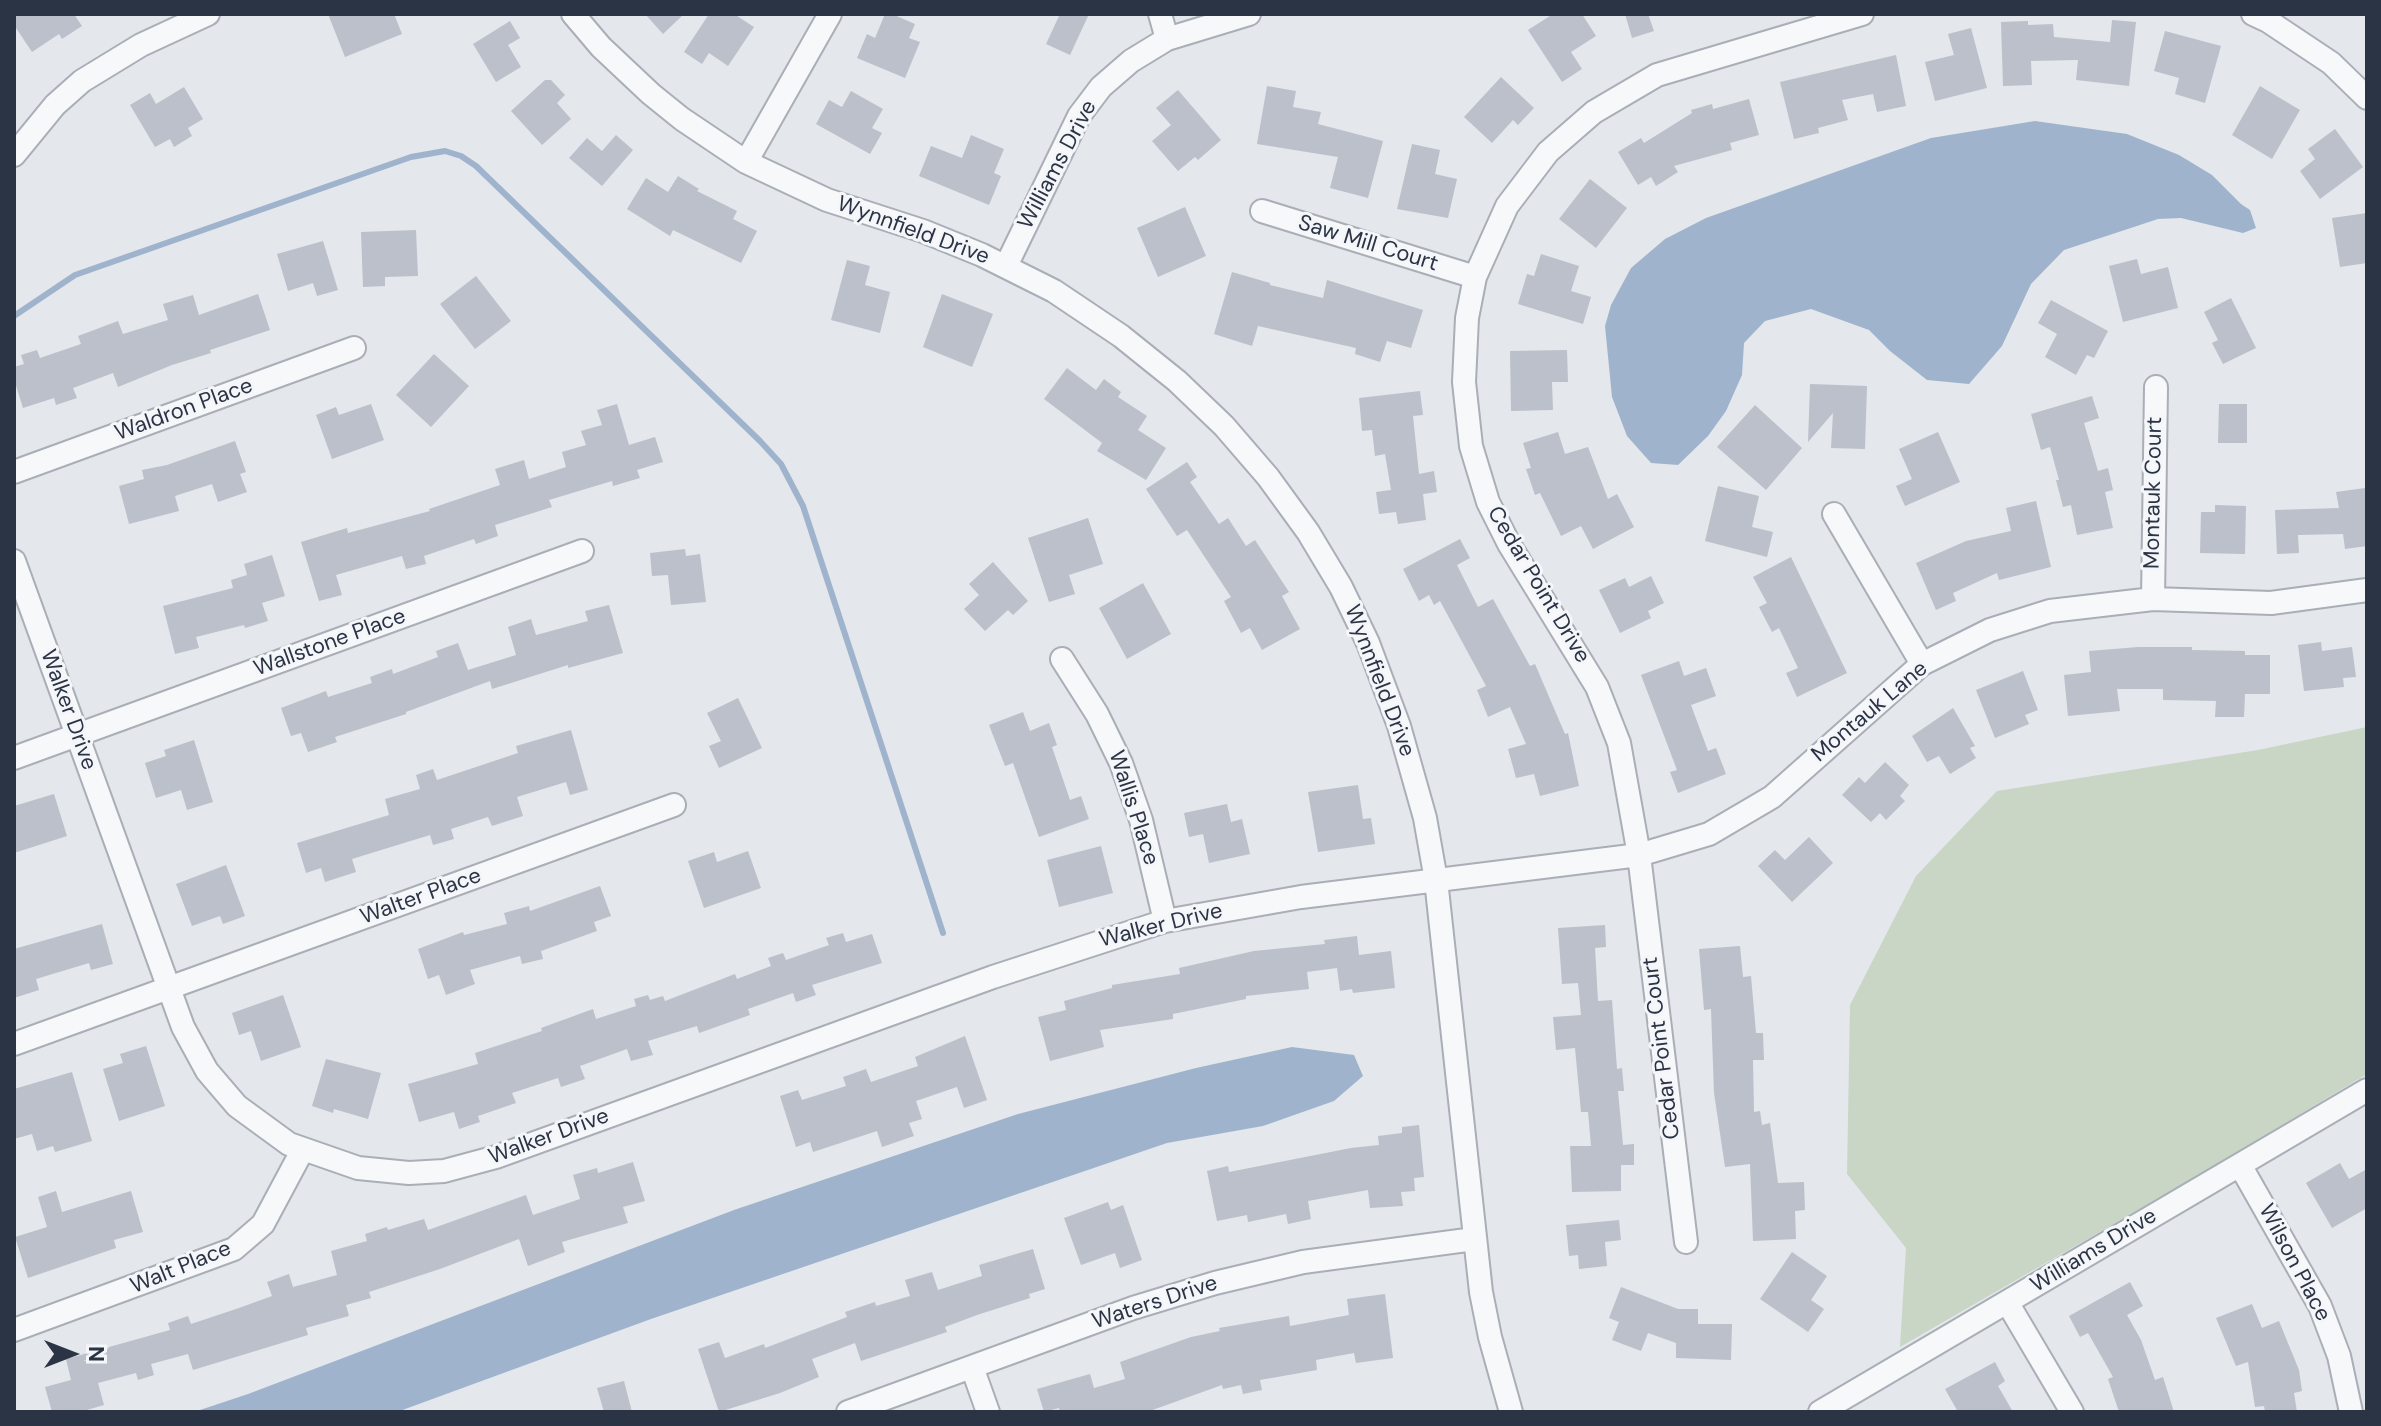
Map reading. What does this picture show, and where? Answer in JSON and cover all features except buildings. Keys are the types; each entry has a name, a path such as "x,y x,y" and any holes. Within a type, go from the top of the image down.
{"street":[{"path":"14,155 42,120 82,81 118,57 208,14"},
{"name":"Wynnfield Drive","path":"573,14 601,47 651,94 704,135 746,162 827,200 956,243 1075,304 1158,364 1233,435 1295,514 1341,587 1382,677 1418,788 1436,880 1474,1239 1490,1337 1511,1412"},
{"path":"746,162 830,14"},
{"path":"1160,14 1167,39"},
{"name":"Williams Drive","path":"1006,266 1086,106 1120,69 1167,39 1249,14"},
{"name":"Cedar Point Drive","path":"1639,855 1619,743 1597,687 1509,544 1488,502 1471,446 1464,382 1467,318 1475,277 1507,206 1548,152 1594,112 1657,75 1862,14"},
{"path":"2264,16 2331,63 2367,98"},
{"name":"Saw Mill Court","path":"1262,211 1475,277"},
{"name":"Waldron Place","path":"14,472 354,348"},
{"name":"Montauk Court","path":"2153,599 2156,387"},
{"path":"1834,514 1922,664"},
{"name":"Wallstone Place","path":"14,758 582,551"},
{"name":"Walker Drive","path":"14,561 168,988 194,1049 222,1090 253,1120 302,1151 342,1164 392,1173 426,1173 470,1165 1036,961 1165,921 1301,897 1436,880"},
{"name":"Montauk Lane","path":"1436,880 1639,855 1709,834 1772,797 1922,664 1990,630 2050,611 2153,599 2271,603 2367,590"},
{"name":"Wallis Place","path":"1062,659 1097,714 1121,763 1141,820 1165,921"},
{"name":"Walter Place","path":"14,1044 674,805"},
{"name":"Cedar Point Court","path":"1639,855 1686,1242"},
{"name":"Williams Drive","path":"1820,1412 2367,1090"},
{"name":"Walt Place","path":"14,1330 234,1249 263,1224 302,1151"},
{"name":"Wilson Place","path":"2240,1165 2320,1306 2339,1356 2351,1412"},
{"name":"Waters Drive","path":"848,1412 1133,1308 1215,1283 1303,1262 1474,1239"},
{"path":"2007,1302 2072,1412"},
{"path":"972,1367 988,1412"}],"green space":[{"path":"2367,727 2367,1074 1900,1347 1906,1248 1847,1174 1850,1005 1916,876 1997,791 2258,750"}],"water":[{"path":"2035,121 2127,134 2179,155 2212,175 2250,210 2256,228 2243,233 2181,218 2158,219 2064,250 2031,284 2002,346 1969,384 1927,380 1869,330 1811,309 1765,321 1744,343 1742,375 1726,411 1708,436 1678,465 1651,463 1627,436 1612,397 1605,326 1611,305 1631,268 1665,239 1706,218 1931,138"},
{"path":"1292,1047 1354,1055 1363,1076 1334,1101 1263,1126 1167,1143 651,1319 397,1412 194,1412 734,1210 1018,1114 1196,1068"}],"waterway":[{"path":"14,316 75,275 411,157 445,151 461,156 476,166 781,464 803,506 943,933"}]}
